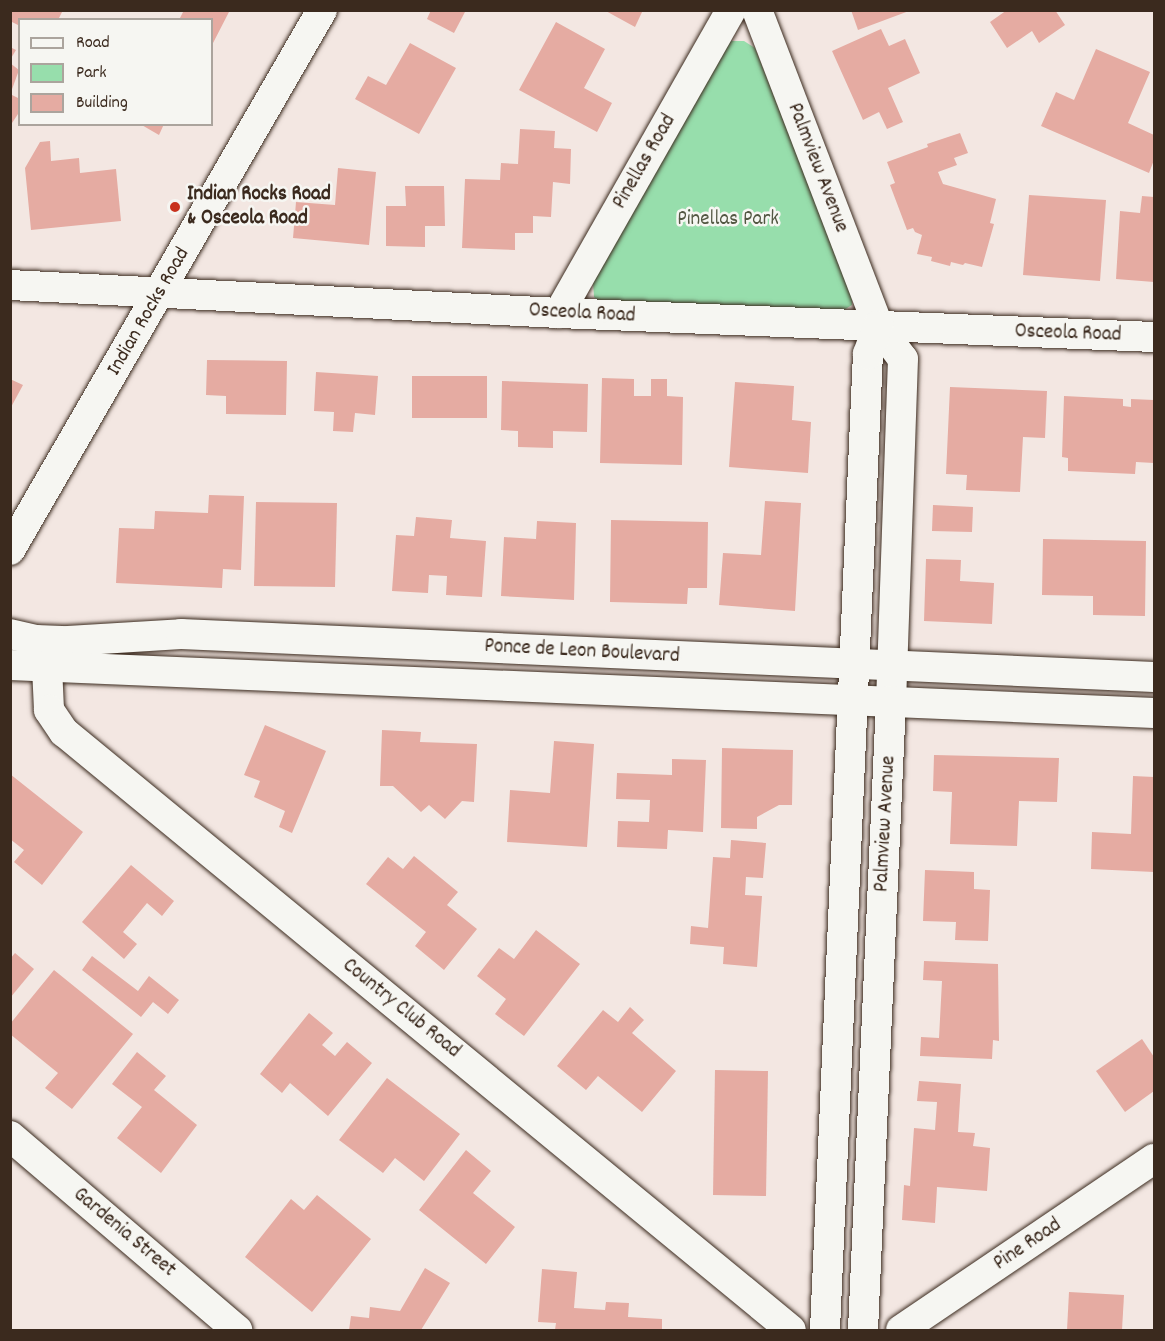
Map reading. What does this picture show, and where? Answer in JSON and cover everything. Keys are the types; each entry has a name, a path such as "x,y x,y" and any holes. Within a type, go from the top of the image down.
{"street":[{"name":"Indian Rocks Road","path":"10,550 322,10"},
{"name":"Pinellas Road","path":"559,313 731,10"},
{"name":"Palmview Avenue","path":"757,10 878,326 903,358 891,702 863,1330"},
{"name":"Osceola Road","path":"10,285 559,313 1155,337"},
{"name":"Palmview Avenue","path":"825,1330 868,354 878,326"},
{"name":"Ponce de Leon Boulevard","path":"10,634 36,640 68,641 181,634 1155,677"},
{"name":"Ponce de Leon Boulevard","path":"10,665 1155,713"},
{"name":"Country Club Road","path":"47,667 48,710 64,732 791,1330"},
{"name":"Gardenia Street","path":"10,1136 237,1330"},
{"name":"Pine Road","path":"901,1330 1155,1159"}],"green space":[{"name":"Pinellas Park","path":"731,41 744,41 755,48 852,294 852,305 839,313 603,305 594,297 593,282 720,52"}],"building":[{"path":"10,10 63,10 59,18 18,18 18,25 10,21"},
{"path":"184,10 230,10 213,43 213,18 180,18"},
{"path":"431,10 466,10 454,33 427,19"},
{"path":"604,10 643,10 635,27"},
{"path":"851,10 909,10 909,11 858,30"},
{"path":"1007,10 1055,10 1065,25 1039,43 1032,31 1007,48 990,22"},
{"path":"556,22 605,49 584,88 612,103 597,132 519,90"},
{"path":"881,29 889,46 905,39 920,73 888,88 903,122 887,129 879,112 863,120 832,51"},
{"path":"410,43 456,68 419,134 355,99 368,76 386,85"},
{"path":"10,47 16,50 10,60"},
{"path":"1096,49 1150,72 1128,123 1154,135 1154,160 1149,173 1041,126 1056,92 1074,100"},
{"path":"10,63 18,69 18,73 10,92"},
{"path":"10,94 18,98 18,114 10,126"},
{"path":"143,126 163,126 159,135"},
{"path":"520,129 555,131 554,148 571,149 570,184 553,182 551,217 533,216 533,233 515,233 515,250 462,248 465,179 500,180 501,163 518,164"},
{"path":"960,133 968,153 954,158 957,165 938,172 943,184 996,199 990,223 994,224 982,267 951,262 950,266 931,261 932,257 917,254 922,235 915,232 913,228 907,230 890,185 895,183 887,162 928,147 927,144"},
{"path":"50,141 51,161 79,158 80,173 116,169 121,221 31,230 25,168 40,142"},
{"path":"338,168 376,172 369,245 293,238 296,202 335,205"},
{"path":"405,186 444,186 445,226 425,226 425,247 386,246 386,206 406,206"},
{"path":"1029,195 1106,200 1100,281 1023,275"},
{"path":"1142,196 1154,197 1154,282 1116,279 1120,211 1140,213"},
{"path":"207,360 287,361 286,415 226,414 226,396 206,395"},
{"path":"316,372 378,376 375,415 355,413 353,432 333,431 334,412 314,411"},
{"path":"412,376 487,376 487,418 412,418"},
{"path":"602,378 634,379 634,396 651,396 651,379 667,379 667,396 683,397 682,465 600,463"},
{"path":"10,379 23,385 10,409"},
{"path":"502,381 588,384 587,432 553,431 553,448 518,447 518,431 501,430"},
{"path":"735,382 794,386 792,420 811,422 808,473 729,467"},
{"path":"950,387 1047,391 1045,438 1023,437 1020,492 966,490 967,475 946,474"},
{"path":"1064,396 1123,399 1123,406 1131,407 1131,399 1154,400 1154,463 1136,462 1135,474 1068,471 1068,458 1062,457"},
{"path":"209,495 244,496 241,570 223,569 222,588 116,583 119,528 154,529 155,511 208,513"},
{"path":"765,501 801,503 795,611 719,605 723,553 761,555"},
{"path":"256,502 337,503 335,587 254,586"},
{"path":"933,505 973,507 972,532 932,531"},
{"path":"416,517 452,520 450,538 486,541 482,597 446,595 447,576 429,575 428,593 392,591 396,535 414,536"},
{"path":"611,520 708,522 707,588 688,588 687,604 610,602"},
{"path":"537,521 576,523 574,600 501,596 504,537 536,539"},
{"path":"1043,539 1146,541 1145,616 1093,615 1093,596 1042,595"},
{"path":"926,559 961,560 960,581 994,583 992,624 924,621"},
{"path":"265,725 326,751 292,833 279,827 285,811 254,797 260,781 244,775"},
{"path":"382,730 421,732 420,742 477,744 474,802 462,801 445,819 429,805 421,812 393,786 380,786"},
{"path":"554,741 594,744 587,847 507,842 510,790 550,793"},
{"path":"722,748 793,750 792,805 779,805 757,817 757,829 721,828"},
{"path":"934,755 1059,758 1057,802 1019,801 1017,846 950,844 952,792 933,791"},
{"path":"672,759 706,760 703,832 668,830 667,849 617,847 618,821 649,822 650,800 616,799 617,773 672,775"},
{"path":"10,774 83,832 42,885 14,862 24,850 10,839"},
{"path":"1133,776 1154,777 1154,872 1091,869 1092,832 1131,834"},
{"path":"731,840 766,843 763,878 746,877 745,895 762,896 757,967 723,964 724,947 690,944 691,926 708,928 713,857 730,858"},
{"path":"414,856 458,892 447,905 477,929 444,970 415,946 426,932 366,884 388,857 403,869"},
{"path":"131,865 174,901 162,916 147,903 123,932 137,944 124,959 82,922"},
{"path":"925,870 974,872 974,889 990,890 988,941 955,940 956,922 923,921"},
{"path":"536,930 580,964 524,1036 495,1014 506,999 477,976 499,948 514,959"},
{"path":"15,953 34,969 10,998 10,959"},
{"path":"92,956 138,991 149,976 179,1000 168,1014 153,1002 141,1017 82,970"},
{"path":"924,961 998,964 999,1041 993,1040 992,1059 920,1056 921,1037 939,1038 942,981 923,980"},
{"path":"54,970 133,1034 72,1109 45,1088 58,1073 10,1034 10,1024"},
{"path":"630,1007 644,1020 632,1033 676,1071 642,1112 598,1076 586,1090 557,1066 603,1010 618,1022"},
{"path":"309,1013 333,1033 322,1045 335,1056 347,1042 372,1063 328,1116 290,1083 282,1093 260,1074"},
{"path":"1142,1039 1154,1057 1154,1091 1125,1112 1096,1071"},
{"path":"137,1052 166,1076 154,1090 197,1125 161,1173 117,1138 142,1107 112,1084"},
{"path":"715,1070 768,1071 766,1196 713,1195"},
{"path":"387,1078 460,1134 424,1181 395,1158 383,1173 339,1140"},
{"path":"919,1081 961,1084 958,1132 975,1133 973,1146 990,1148 987,1191 937,1187 935,1223 902,1220 904,1185 910,1186 914,1128 935,1130 937,1102 917,1101"},
{"path":"466,1150 491,1171 473,1193 515,1227 486,1264 419,1210"},
{"path":"317,1195 371,1239 312,1312 245,1257 291,1199 304,1210"},
{"path":"425,1268 450,1283 421,1330 349,1330 351,1316 369,1318 370,1307 400,1311"},
{"path":"542,1269 577,1272 574,1308 605,1310 606,1302 629,1303 628,1317 662,1319 662,1330 555,1330 556,1323 538,1322"},
{"path":"1069,1292 1124,1295 1122,1330 1067,1330"}],"place":[{"name":"Indian Rocks Road & Osceola Road","path":"175,207"}]}
